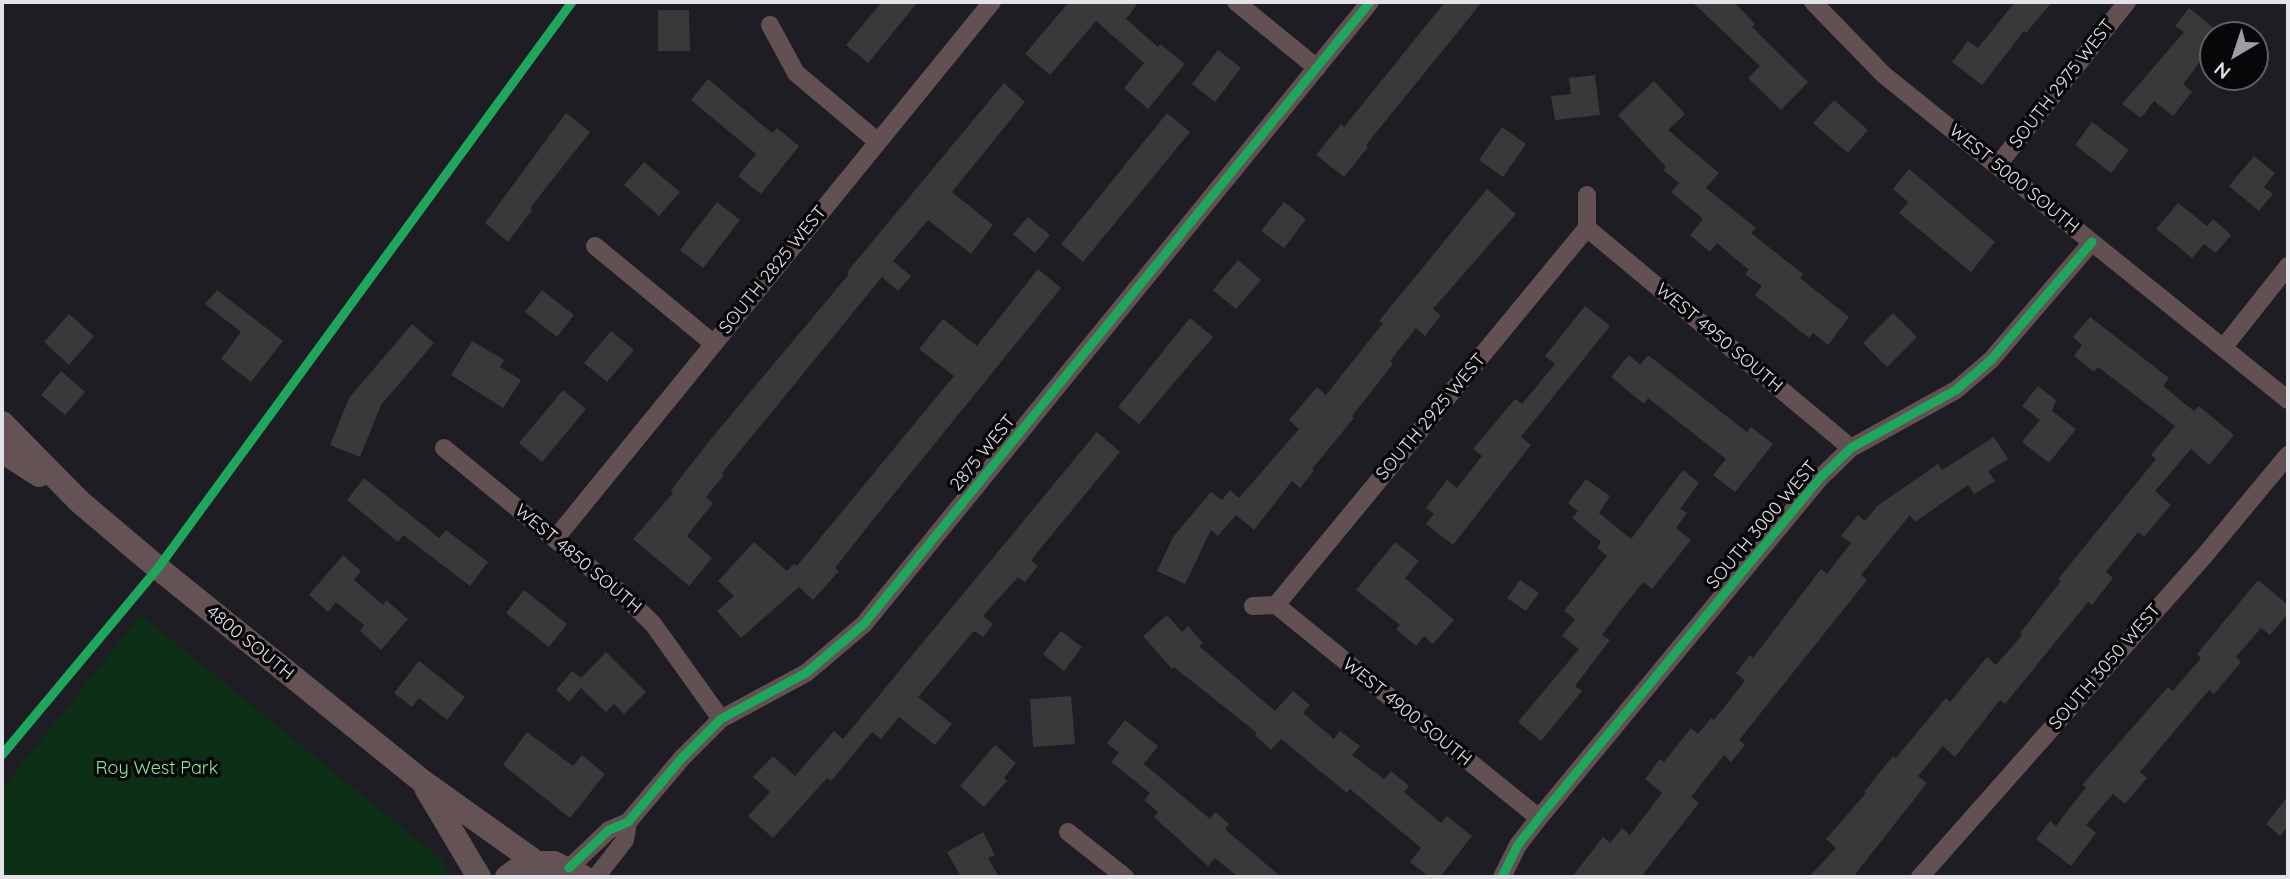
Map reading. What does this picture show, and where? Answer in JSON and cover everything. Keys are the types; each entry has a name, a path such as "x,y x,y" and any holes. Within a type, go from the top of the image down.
{"main road":[{"name":"4800 SOUTH","path":"2,423 80,502 158,568 422,781 537,863"},
{"name":"4800 SOUTH","path":"2,451 80,502"},
{"name":"4800 SOUTH","path":"422,781 479,877"},
{"path":"507,877 518,869 537,863 576,873"}],"street":[{"name":"SOUTH 2825 WEST","path":"555,539 992,2"},
{"path":"1236,2 1317,68"},
{"name":"2875 WEST","path":"576,873 609,830 628,822 682,758 721,719 806,673 864,624 1370,2"},
{"name":"WEST 5000 SOUTH","path":"1812,2 1884,75 2288,400"},
{"name":"SOUTH 2975 WEST","path":"1997,166 2127,2"},
{"path":"770,25 796,73 878,142"},
{"path":"1587,195 1587,228"},
{"name":"WEST 4950 SOUTH","path":"1587,228 1851,448"},
{"name":"SOUTH 2925 WEST","path":"1276,605 1587,228"},
{"name":"SOUTH 3000 WEST","path":"1502,877 1518,845 1539,818 1820,478 1851,448 1956,390 1991,360 2092,242"},
{"path":"595,246 714,344"},
{"path":"2223,348 2288,266"},
{"path":"2,439 80,502"},
{"name":"WEST 4850 SOUTH","path":"444,448 653,624 721,719"},
{"name":"SOUTH 3050 WEST","path":"1920,877 2205,555 2288,455"},
{"path":"1253,606 1276,605"},
{"name":"WEST 4900 SOUTH","path":"1276,605 1539,818"},
{"name":"2875 WEST","path":"596,877 625,840 628,822"},
{"path":"1068,832 1125,877"}],"green space":[{"name":"Roy West Park","path":"141,615 443,861 448,877 2,877 2,789"}],"building":[{"path":"882,2 918,2 868,63 846,45"},
{"path":"1069,2 1139,2 1126,19 1158,47 1160,44 1185,64 1148,109 1124,88 1144,63 1096,21 1050,75 1025,54"},
{"path":"1445,2 1482,2 1366,145 1368,147 1344,177 1316,155 1341,124 1344,127"},
{"path":"1692,2 1734,2 1755,24 1752,27 1808,82 1781,110 1748,78 1760,66"},
{"path":"2015,2 2052,2 2026,33 2024,31 1982,85 1952,62 1968,41 1978,48"},
{"path":"2189,8 2205,21 2199,21 2199,63 2183,84 2192,92 2173,116 2154,101 2141,118 2122,104 2184,32 2175,26"},
{"path":"658,10 689,10 690,51 658,51"},
{"path":"1218,50 1241,68 1215,102 1192,84"},
{"path":"1595,75 1600,115 1555,120 1551,96 1571,94 1569,78"},
{"path":"708,79 772,133 777,128 799,146 761,194 738,176 756,154 691,100"},
{"path":"1654,81 1685,114 1668,130 1719,173 1706,188 1756,228 1751,233 1803,274 1800,278 1849,317 1828,345 1813,333 1809,338 1755,295 1762,286 1745,274 1749,270 1717,243 1710,252 1690,235 1703,219 1671,192 1679,183 1663,170 1666,167 1618,115"},
{"path":"1004,83 1025,102 952,192 993,225 971,254 928,220 893,261 911,276 898,291 882,277 722,473 724,475 706,497 713,503 687,536 712,558 689,586 633,539 673,493 671,490 711,439"},
{"path":"1834,100 1868,130 1848,153 1813,123"},
{"path":"566,113 590,132 530,208 532,210 508,242 485,223"},
{"path":"1167,113 1190,132 1083,262 1061,244"},
{"path":"2092,122 2129,150 2111,173 2075,145"},
{"path":"1502,127 1526,144 1503,177 1479,160"},
{"path":"2254,156 2275,173 2264,187 2273,194 2259,211 2229,186"},
{"path":"644,162 680,192 659,216 624,185"},
{"path":"1909,169 1995,242 1971,272 1899,213 1908,202 1893,189"},
{"path":"1487,189 1516,214 1433,309 1441,315 1425,336 1416,328 1390,361 1393,364 1352,416 1354,418 1312,469 1314,471 1300,488 1292,481 1254,530 1236,515 1218,536 1211,530 1185,584 1157,571 1173,537 1211,492 1222,500 1230,490 1239,498 1299,429 1289,420 1317,387 1326,395 1383,323 1379,321"},
{"path":"717,202 740,220 703,268 680,250"},
{"path":"1284,202 1306,219 1284,248 1261,231"},
{"path":"2178,203 2207,226 2213,219 2231,235 2216,253 2204,244 2192,258 2156,229"},
{"path":"1028,217 1050,235 1035,253 1013,234"},
{"path":"1238,260 1261,280 1236,309 1213,290"},
{"path":"1038,269 1061,288 835,568 839,571 813,600 799,587 741,638 717,611 734,596 718,581 754,542 787,571 794,564 797,566 954,376 919,349 943,319 977,346"},
{"path":"217,290 283,341 251,382 221,359 241,332 205,304"},
{"path":"542,290 574,315 557,337 525,312"},
{"path":"1585,306 1610,326 1521,437 1531,445 1453,545 1426,524 1434,514 1426,508 1447,480 1457,488 1482,456 1473,449 1515,399 1522,404 1555,364 1545,356"},
{"path":"1893,313 1917,337 1887,367 1863,343"},
{"path":"69,314 94,336 69,365 44,342"},
{"path":"2090,317 2169,378 2163,386 2194,411 2199,406 2234,435 2209,465 2191,449 2155,491 2171,505 2144,537 2138,532 2106,572 2113,578 2092,605 2088,602 2005,704 2000,700 1955,757 1943,746 1918,776 1927,783 1853,877 1809,877 1836,848 1826,839 1866,793 1864,792 1893,756 1896,758 1946,698 1950,702 1987,657 1996,665 2022,635 2020,633 2061,581 2058,579 2156,459 2151,455 2175,426 2098,367 2094,372 2074,356 2082,345 2073,337"},
{"path":"1190,318 1213,337 1139,424 1118,407"},
{"path":"412,324 434,343 381,405 360,457 330,445 349,398"},
{"path":"611,331 634,350 607,382 584,363"},
{"path":"472,341 504,360 500,367 521,380 503,408 451,375"},
{"path":"1629,355 1640,365 1648,355 1747,432 1751,427 1773,444 1735,492 1713,475 1726,459 1648,398 1644,404 1611,377"},
{"path":"61,371 85,392 65,415 41,395"},
{"path":"2038,386 2056,400 2052,411 2076,429 2049,463 2022,442 2040,420 2022,406"},
{"path":"563,390 586,409 542,462 519,443"},
{"path":"1097,432 1120,452 1031,560 1038,566 1025,582 1018,577 983,616 993,624 983,637 974,631 918,697 952,724 935,745 899,717 881,739 872,732 831,781 827,778 773,838 748,816 770,792 753,777 773,756 795,776 834,731 843,739"},
{"path":"1994,437 2008,459 1988,471 1995,481 1974,494 1968,485 1915,522 1910,515 1861,575 1867,580 1739,740 1745,745 1731,762 1724,755 1691,797 1699,803 1641,877 1572,877 1603,837 1610,843 1622,828 1630,835 1662,793 1645,779 1660,759 1664,762 1691,728 1698,734 1711,718 1714,720 1745,681 1736,673 1750,655 1753,658 1821,569 1827,574 1851,543 1841,536 1858,515 1865,521 1877,506 1938,464 1942,470"},
{"path":"1683,470 1699,483 1680,509 1687,513 1676,528 1691,540 1652,589 1643,582 1613,620 1602,635 1610,640 1575,686 1582,691 1541,741 1518,722 1579,649 1562,636 1575,619 1564,611 1607,556 1597,548 1601,542 1572,518 1578,511 1568,503 1586,479 1610,496 1599,513 1631,539"},
{"path":"364,478 439,538 446,530 488,562 470,586 403,535 398,542 347,500"},
{"path":"1395,542 1419,561 1405,578 1454,620 1433,644 1424,636 1416,646 1396,629 1400,625 1356,590"},
{"path":"343,555 361,571 354,580 383,605 386,600 408,619 381,650 360,631 364,625 336,602 328,612 309,595"},
{"path":"1520,580 1539,593 1526,611 1507,598"},
{"path":"2258,580 2288,605 2288,614 2270,635 2261,628 2236,657 2241,662 2214,694 2209,690 2140,772 2147,778 2125,804 2113,794 2086,825 2096,833 2071,866 2036,839 2050,821 2056,826 2086,787 2082,785 2168,687 2173,691 2201,658 2197,654"},
{"path":"524,590 567,624 549,647 506,613"},
{"path":"1167,615 1182,632 1188,626 1203,643 1199,646 1275,711 1293,691 1310,705 1303,713 1334,739 1340,731 1360,746 1352,755 1384,779 1391,771 1409,786 1404,792 1441,823 1447,816 1472,836 1440,877 1429,877 1410,862 1421,848 1350,789 1347,793 1281,739 1271,750 1255,735 1257,733 1174,667 1172,669 1143,636"},
{"path":"1061,631 1082,647 1064,671 1043,654"},
{"path":"606,652 646,692 624,714 614,704 606,712 581,688 569,702 556,690 572,671 581,678"},
{"path":"419,661 465,697 447,720 419,698 412,707 394,693"},
{"path":"1071,696 1075,744 1033,747 1030,699"},
{"path":"1125,720 1158,746 1144,764 1210,819 1215,812 1229,824 1225,829 1281,877 1238,877 1215,858 1208,866 1154,817 1158,812 1144,800 1150,793 1111,762 1119,753 1107,743"},
{"path":"527,732 573,766 582,755 605,774 570,818 503,765"},
{"path":"995,745 1016,763 1004,778 1007,781 984,807 960,786"},
{"path":"2288,796 2288,826 2280,836 2266,824"},
{"path":"983,832 995,855 988,858 999,877 961,877 947,852"}],"cycle path":[{"path":"2,755 158,568 572,2"},
{"path":"569,868 609,830 628,822 682,758 721,719 806,673 864,624 1370,2"},
{"path":"1502,877 1518,845 1539,818 1820,478 1851,448 1956,390 1991,360 2092,242"}]}
